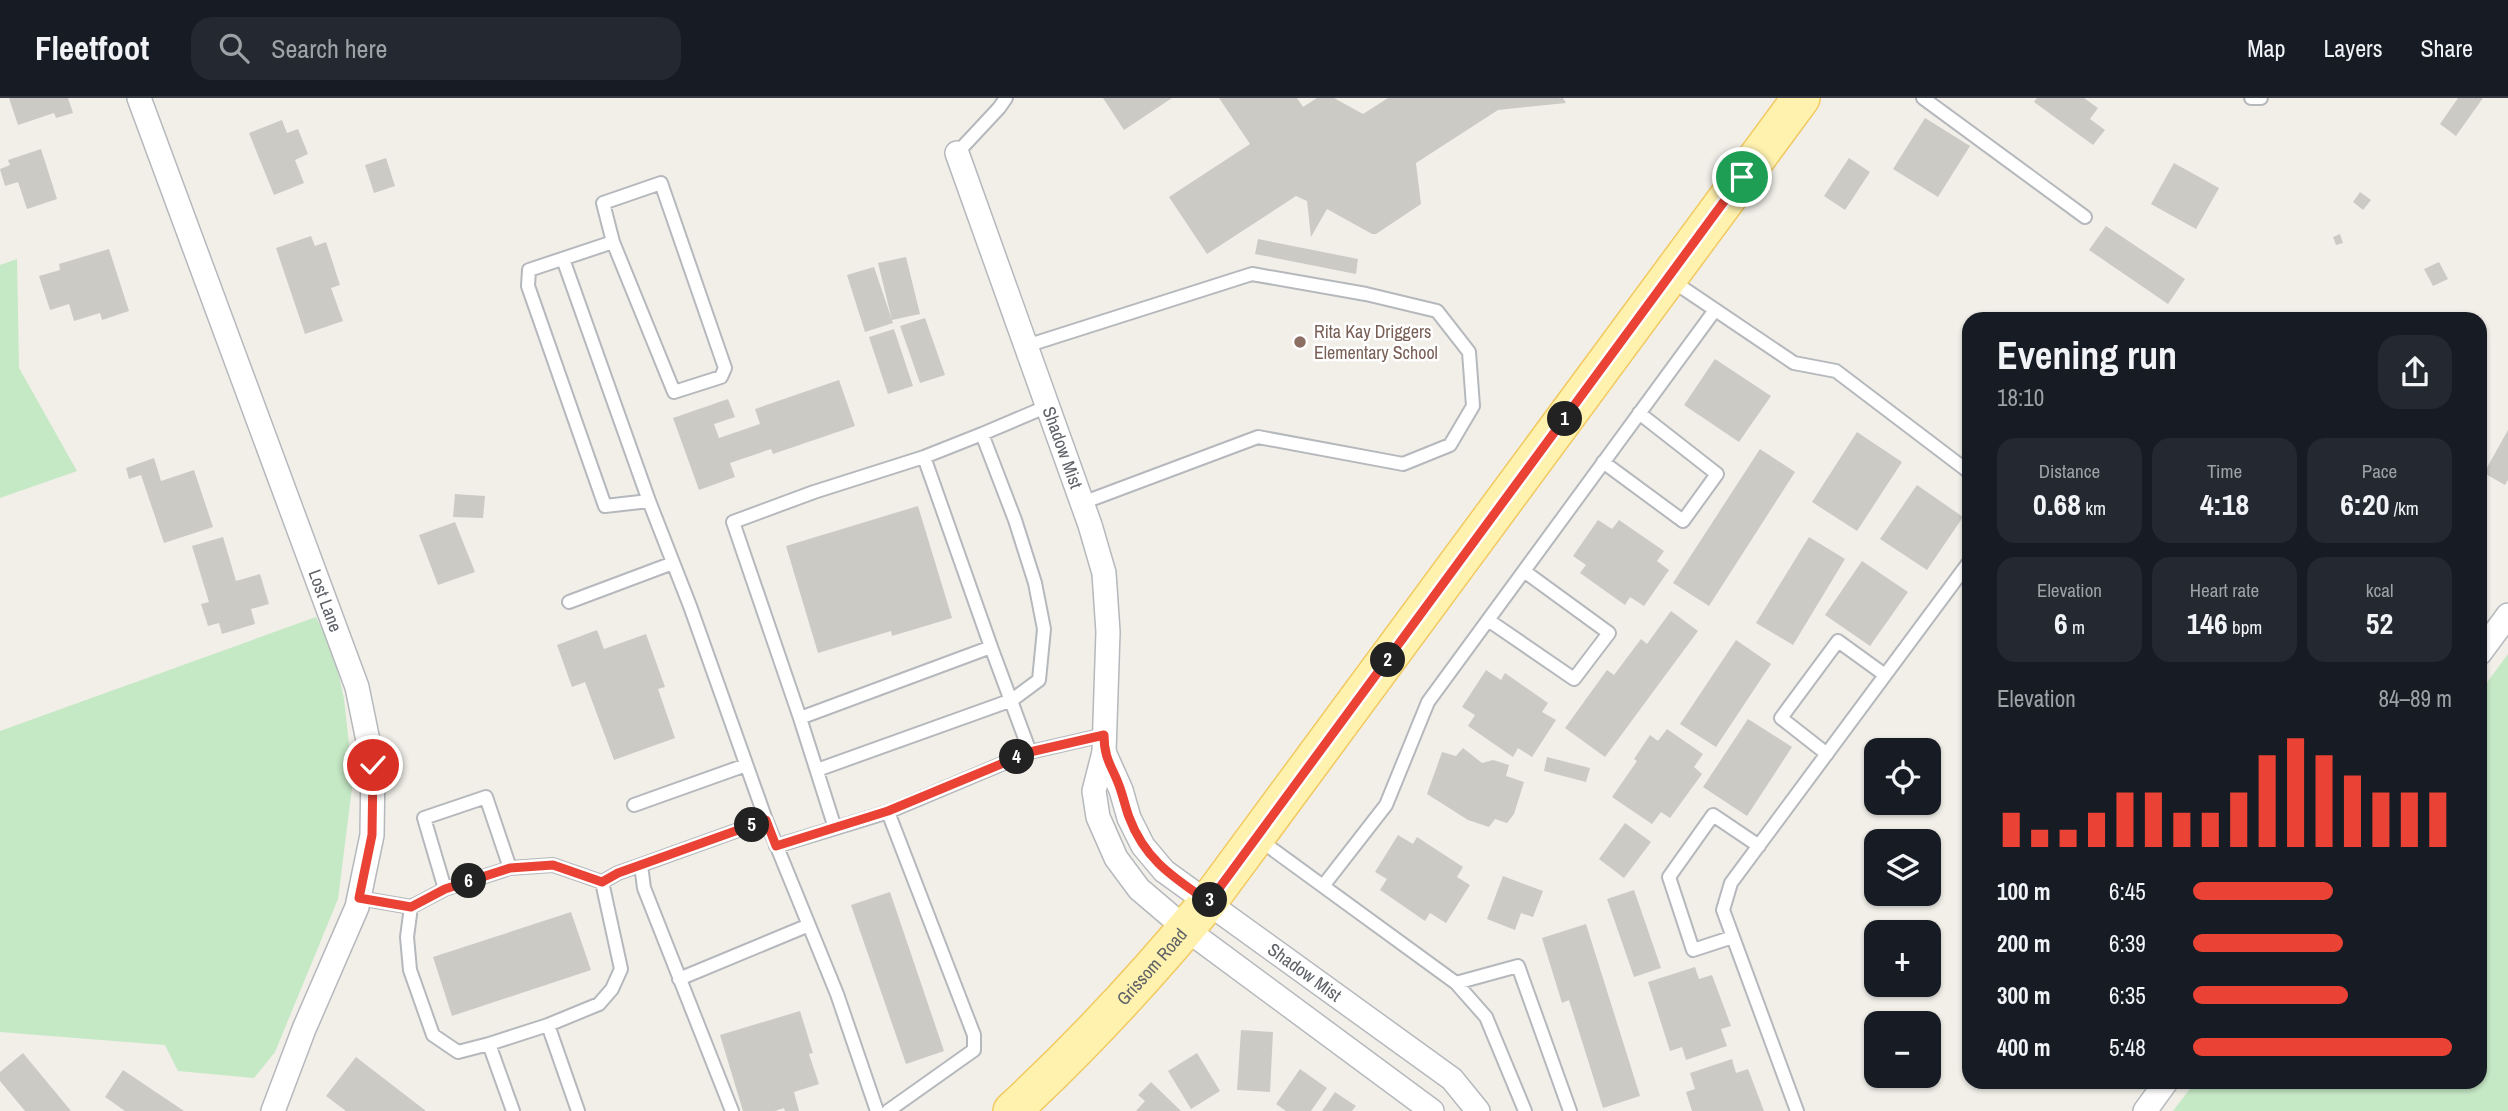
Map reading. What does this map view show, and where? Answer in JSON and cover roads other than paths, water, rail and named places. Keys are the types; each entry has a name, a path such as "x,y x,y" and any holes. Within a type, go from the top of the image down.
{"main road":[{"name":"Grissom Road","path":"1012,1111 1124,1001 1197,916 1800,98"}],"street":[{"name":"Lost Lane","path":"139,98 357,687 373,765 372,835 359,898 277,1109"},
{"name":"Shadow Mist","path":"957,153 1082,503 1104,573 1108,632 1104,744 1094,791 1098,817 1116,858 1139,889 1197,916 1452,1079 1478,1111"},
{"path":"2487,644 2508,615"},
{"name":"Shadow Mist","path":"1104,744 1129,818 1143,846 1197,916 1432,1111"},
{"path":"2145,1111 2161,1089"}],"lane":[{"path":"957,153 1006,98"},
{"path":"1923,98 2085,217"},
{"path":"2251,98 2261,98"},
{"path":"661,184 724,368 721,377 674,392 613,242 603,203 661,184"},
{"path":"613,242 529,270 528,286 605,506 649,501"},
{"path":"563,259 766,820 837,994 877,1111"},
{"path":"1026,346 1252,274 1366,294 1437,311 1469,352 1473,406 1450,445 1403,464 1258,437 1082,503"},
{"path":"1668,278 1794,363 1836,371 1962,467"},
{"path":"1323,886 1386,805 1428,702 1715,310"},
{"path":"835,828 733,522 814,492 924,457 1048,406"},
{"path":"1603,462 1683,521 1717,474 1639,413"},
{"path":"817,770 1012,700 1039,680 1044,629 1035,583 1015,520 982,434"},
{"path":"924,457 1030,752"},
{"path":"569,602 673,563"},
{"path":"1488,620 1574,679 1609,633 1524,571"},
{"path":"1797,1111 1723,910 1731,883 1962,571"},
{"path":"1827,754 1781,718 1838,641 1885,674"},
{"path":"800,718 991,647"},
{"path":"776,846 888,811 1030,752 1104,744"},
{"path":"634,805 746,765"},
{"path":"445,889 424,818 486,797 510,868"},
{"path":"888,811 975,1035 974,1050 888,1111"},
{"path":"1732,937 1693,950 1669,877 1713,815 1759,846"},
{"path":"359,898 411,907 445,889 510,868 553,865 602,882 618,873 766,820"},
{"path":"1256,838 1456,983 1486,1017 1525,1111"},
{"path":"641,865 644,888 732,1111"},
{"path":"411,907 407,937 410,970 433,1035 458,1052 548,1025 599,1004 612,989 621,969 602,882"},
{"path":"679,979 809,925"},
{"path":"1456,983 1518,965 1570,1111"},
{"path":"548,1025 578,1111"},
{"path":"489,1044 513,1111"}],"place":[{"name":"Rita Kay Driggers Elementary School","path":"1300,342"}]}
